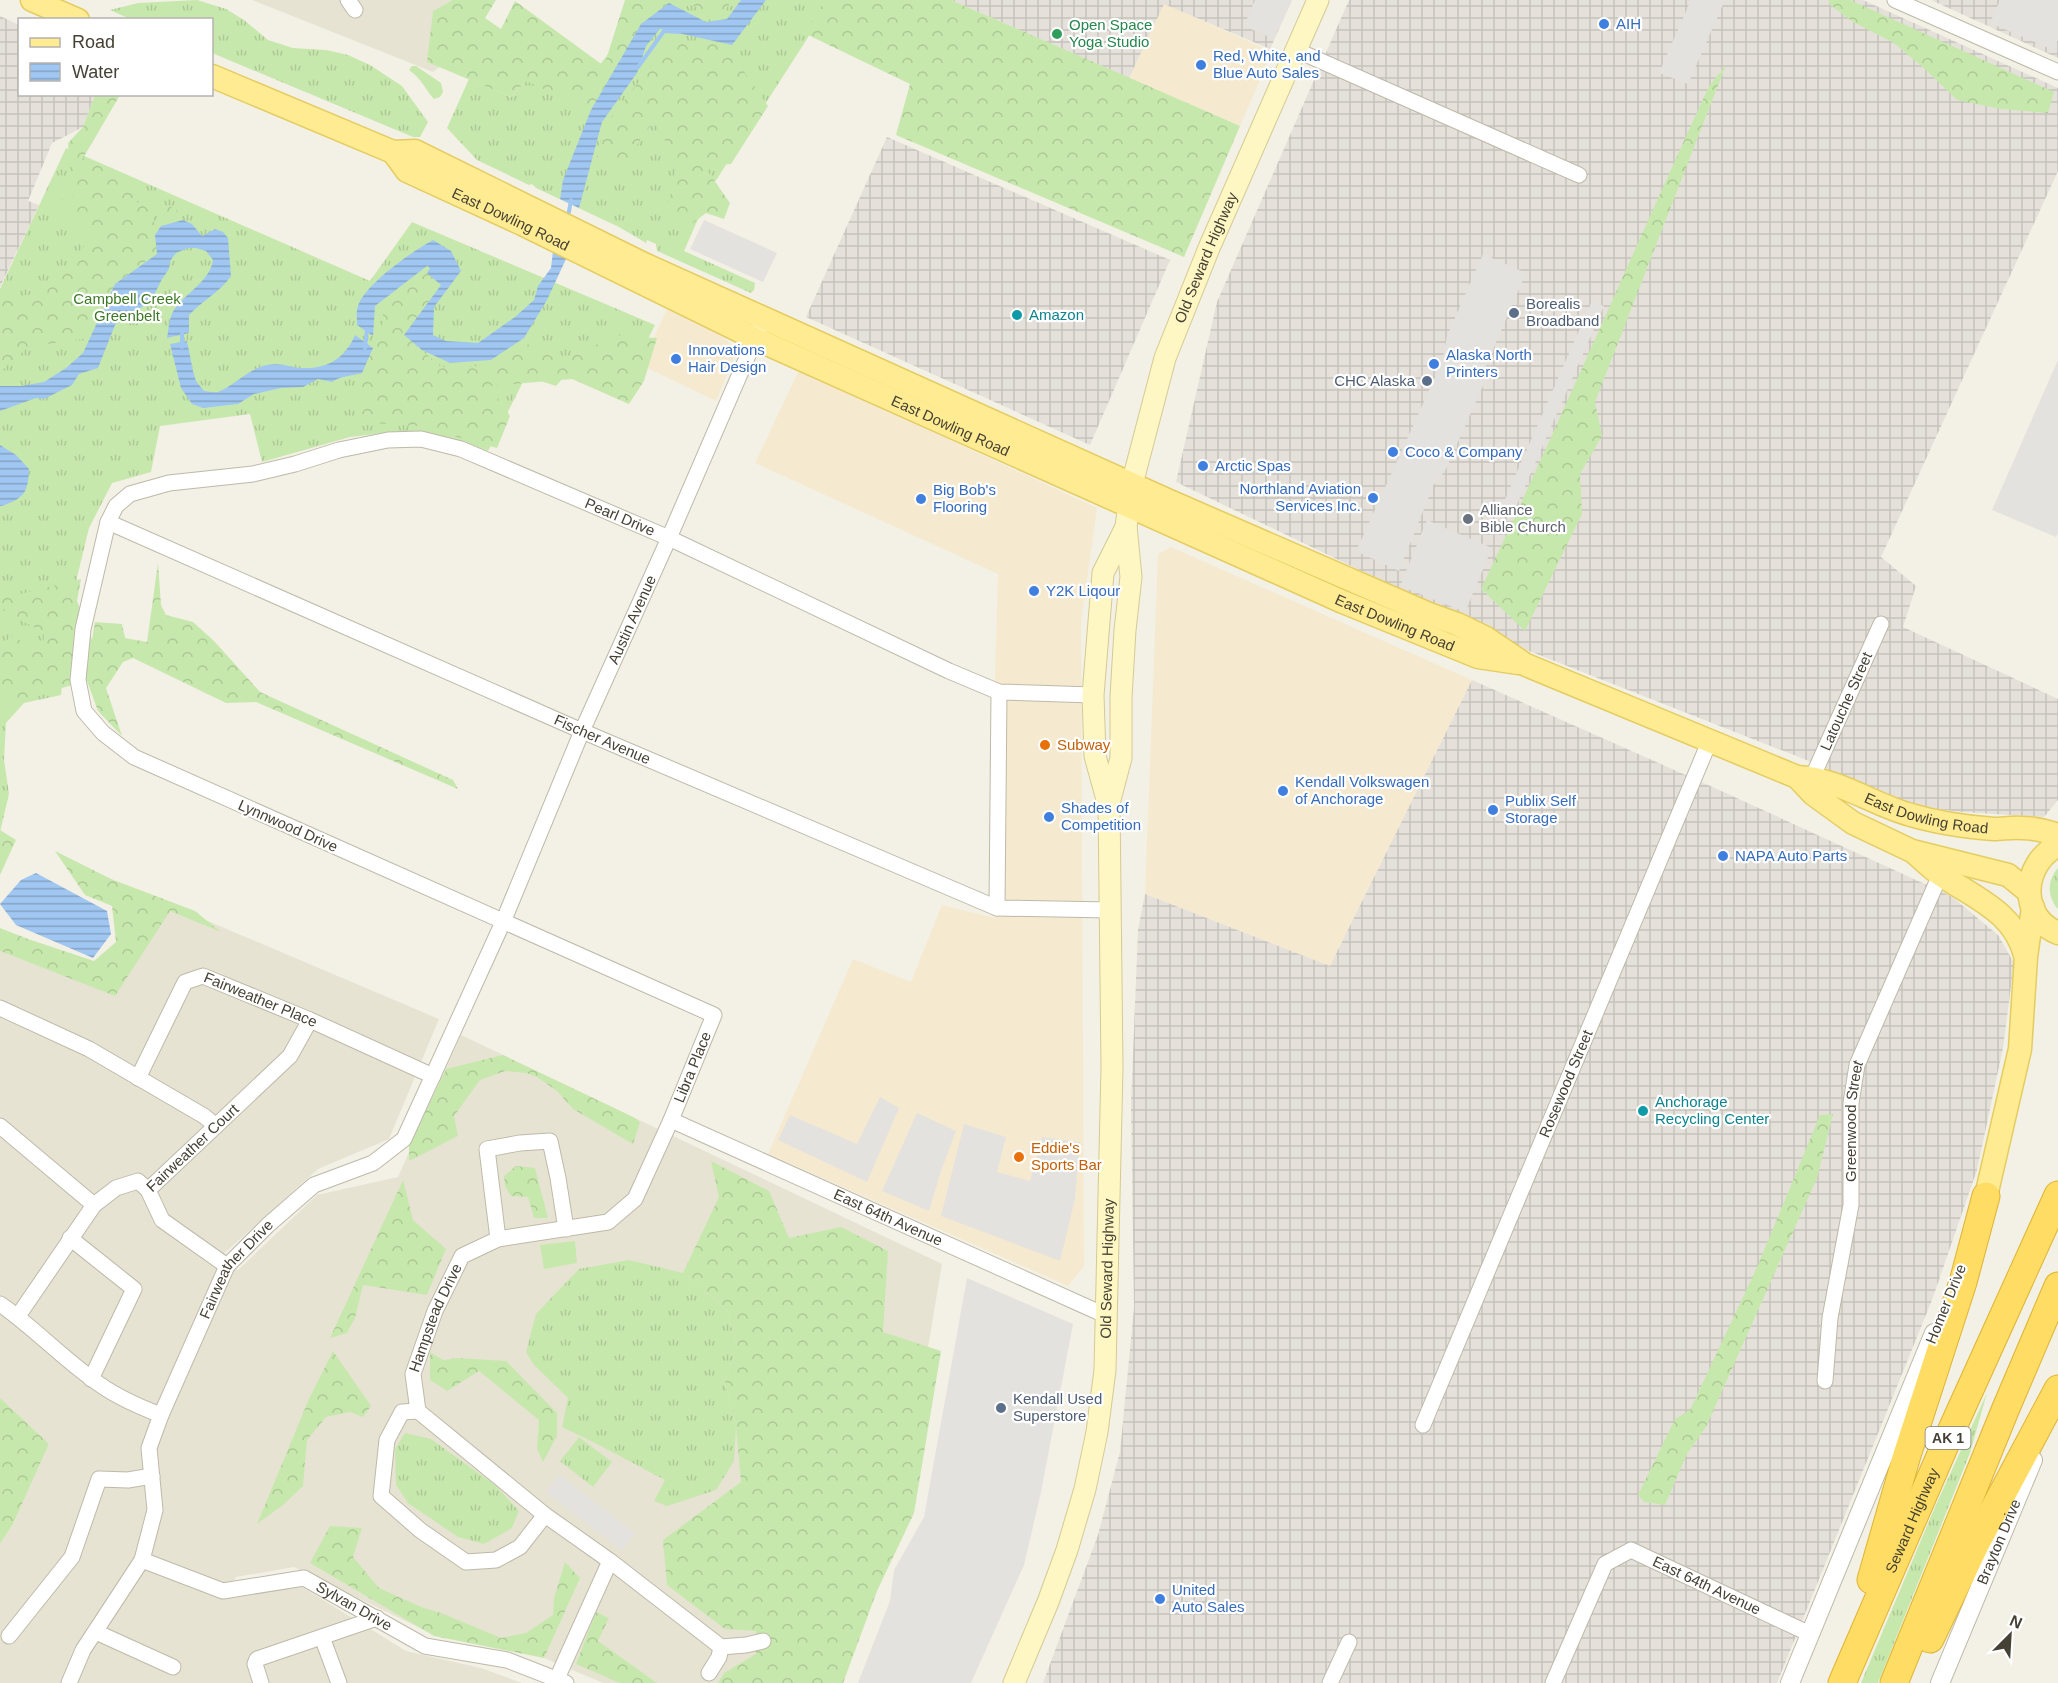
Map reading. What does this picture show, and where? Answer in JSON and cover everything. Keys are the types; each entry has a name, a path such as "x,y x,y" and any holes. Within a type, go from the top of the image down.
{"highway":[{"name":"Seward Highway","path":"1842,1683 1948,1438 2058,1195"},
{"path":"1842,1683 1907,1455 1963,1282 1986,1196"},
{"name":"AK 1","path":"1894,1683 2058,1286"},
{"path":"1908,1683 1976,1543 2058,1389"}],"main road":[{"path":"32,0 73,18"},
{"name":"Old Seward Highway","path":"1014,1683 1048,1602 1067,1550 1085,1489 1097,1432 1105,1370 1112,1066 1108,803 1095,756 1093,694 1103,573 1129,505 1165,358 1209,248 1318,0"},
{"name":"East Dowling Road","path":"213,76 393,152 415,151 524,215 1129,505 1457,624 1486,638 1526,665 1804,778 1864,795 1911,815 1970,826 1997,829 2022,828 2055,834"},
{"name":"Old Seward Highway","path":"1108,803 1121,758 1121,697 1131,577 1129,505"},
{"name":"East Dowling Road","path":"1804,778 1813,794 1853,823 1912,851 2008,875 2031,900 2041,921 2058,933"},
{"name":"Homer Drive","path":"1986,1196 2020,1049 2031,876 2037,862 2048,850 2055,834"},
{"path":"1912,851 1940,875 2000,912 2015,930 2026,957"}],"street":[{"path":"1895,0 2058,72"},
{"path":"1296,50 1579,175"},
{"name":"Austin Avenue","path":"503,922 582,731 760,329"},
{"name":"Pearl Drive","path":"130,494 169,483 253,474 295,465 339,450 388,440 421,440 461,449 669,538 949,671 999,692 1093,694"},
{"name":"Lynnwood Drive","path":"130,494 116,506 108,522 83,629 78,680 84,711 103,733 134,757 714,1015"},
{"name":"Fischer Avenue","path":"108,522 582,731 997,908 1109,910"},
{"name":"Latouche Street","path":"1804,778 1881,624"},
{"path":"997,908 999,692"},
{"name":"Rosewood Street","path":"1423,1425 1710,740"},
{"name":"Greenwood Street","path":"1825,1381 1830,1318 1851,1205 1851,1103 1857,1065 1940,875"},
{"name":"Fairweather Drive","path":"69,1683 82,1650 142,1560 155,1510 149,1448 161,1415 228,1266 268,1225 314,1185 373,1163 404,1139 503,922"},
{"name":"Fairweather Place","path":"138,1078 185,982 203,976 310,1020 433,1076"},
{"path":"0,1008 89,1048 204,1116 216,1126"},
{"name":"Libra Place","path":"671,1120 714,1015"},
{"name":"Fairweather Court","path":"228,1266 162,1220 148,1190 291,1056 310,1020"},
{"name":"East 64th Avenue","path":"671,1120 1107,1316"},
{"name":"Hampstead Drive","path":"418,1411 413,1374 435,1311 462,1256 498,1239 608,1222 635,1199 671,1120"},
{"path":"0,1126 94,1205"},
{"path":"498,1239 487,1149 520,1143 550,1141 566,1229"},
{"path":"18,1316 94,1205 116,1188 138,1181 148,1190"},
{"name":"Homer Drive","path":"1790,1683 1959,1274 1986,1196"},
{"path":"70,1238 134,1289 92,1379"},
{"path":"0,1304 18,1316 92,1379 132,1404 161,1415"},
{"name":"Brayton Drive","path":"1940,1683 2058,1400"},
{"path":"545,1515 520,1548 496,1560 466,1562 420,1530 381,1496 387,1440 402,1412 418,1411 545,1515 610,1561 720,1647 763,1641"},
{"path":"9,1636 72,1557 99,1479 152,1476"},
{"name":"East 64th Avenue","path":"1553,1683 1605,1564 1631,1551 1809,1634"},
{"name":"Sylvan Drive","path":"142,1560 223,1591 304,1578 425,1646 507,1660 560,1682"},
{"path":"560,1682 610,1561"},
{"path":"261,1683 255,1664 257,1659 377,1618"},
{"path":"96,1632 173,1667"},
{"path":"322,1637 339,1683"},
{"path":"1330,1683 1349,1642"},
{"path":"709,1673 719,1657 720,1647"}],"shaded area":[{"path":"252,0 486,0 455,55 433,72"},
{"path":"951,0 1292,0 1270,49 1164,4 1129,78"},
{"path":"1255,0 1292,0 1274,39 1244,26"},
{"path":"1349,0 1863,0 2058,88 2058,171 1881,557 1916,586 1903,627 2058,699 2058,800 2044,817 1910,806 1814,763 1524,649 1176,482 1217,302"},
{"path":"1691,0 1725,0 1688,84 1659,73"},
{"path":"1931,0 2058,0 2058,58"},
{"path":"2000,0 2058,0 2058,40 2053,50 1990,23"},
{"name":"Red, White, and Blue Auto Sales","path":"1164,3 1272,52 1240,126 1129,78"},
{"path":"0,16 18,25 18,96 95,96 83,127 52,143 28,201 39,205 0,287"},
{"path":"887,137 1170,260 1090,445 806,317"},
{"path":"704,220 777,253 763,282 690,249"},
{"path":"1483,254 1526,273 1485,368 1490,370 1445,471 1434,484 1399,571 1358,552 1358,547 1442,362 1447,336"},
{"path":"1592,301 1604,306 1515,509 1503,504"},
{"path":"667,309 712,330 729,342 736,353 716,401 641,365"},
{"path":"2058,360 2058,533 2056,537 1992,510"},
{"path":"799,370 1097,508 1081,623 1084,1266 1068,1286 768,1154 853,959 911,982 942,905 995,918 994,715 998,574 755,463"},
{"path":"1427,520 1492,548 1465,612 1400,586"},
{"name":"Kendall Volkswagen of Anchorage","path":"1171,547 1472,680 1330,966 1145,894 1158,554"},
{"path":"1472,680 1951,896 1998,935 2014,963 2003,1048 1977,1170 1932,1300 1777,1683 1043,1683 1098,1535 1120,1452 1134,1308 1131,1104 1138,930 1145,894 1330,966"},
{"path":"170,905 439,1019 389,1139 318,1169 219,1258 238,1270 317,1195 398,1177 461,1035 942,1264 899,1520 843,1683 603,1683 544,1658 424,1630 294,1567 236,1577 227,1597 302,1587 406,1651 481,1668 522,1683 0,1683 0,1544 13,1524 49,1444 0,1404 0,951 115,995"},
{"path":"880,1097 899,1108 867,1182 778,1140 790,1115 857,1144"},
{"path":"917,1113 956,1131 929,1211 882,1191"},
{"path":"964,1124 1006,1137 997,1172 1030,1181 1042,1137 1080,1142 1075,1199 1060,1261 941,1216"},
{"name":"Kendall Used Superstore","path":"967,1278 1073,1324 1041,1492 1024,1565 971,1683 858,1683 890,1601 894,1570 924,1517"},
{"path":"559,1475 635,1533 622,1550 546,1492"}],"green space":[{"path":"197,0 226,9 244,20 268,40 293,48 326,50 348,55 370,65 402,86 428,122 420,137 413,137 213,53 213,18 128,18 110,10 138,3"},
{"path":"453,0 496,0 485,18 501,29 515,1 604,66 625,0 673,0 641,24 591,110 526,81 511,97 427,62 433,11"},
{"path":"640,0 827,0 807,39 713,185 684,251 755,283 751,293 657,251 656,244 647,240 646,243 532,184 529,185 477,160 447,128 469,79 511,97 526,81 588,80 616,44"},
{"path":"673,0 732,0 722,15"},
{"path":"825,0 951,0 1240,126 1184,257 896,135 910,84 806,34"},
{"path":"1829,0 1850,0 2054,92 2048,113 2001,109 1957,100 1894,43 1853,22 1829,4"},
{"path":"671,41 724,43 768,106 731,164 704,166 730,203 724,219 706,213 689,226 666,217 677,159 653,122 620,169 596,160 605,125"},
{"path":"1726,65 1595,402 1602,436 1580,474 1582,514 1525,631 1481,589 1709,86"},
{"path":"412,66 416,66 441,83 443,92 440,97 434,99 420,80 409,70"},
{"path":"95,96 119,96 82,160 112,168 128,181 135,202 169,206 183,214 153,211 157,253 115,284 89,338 28,347 0,372 0,300 39,293 93,237 43,196 73,202 68,143 83,127"},
{"path":"471,111 498,121 499,126 496,130 476,123 464,129 459,125 460,117"},
{"name":"Campbell Creek Greenbelt","path":"66,148 370,281 412,222 655,325 620,395 569,371 556,386 526,376 488,451 452,438 392,432 350,437 262,462 250,414 160,426 151,472 112,483 89,528 71,602 61,695 24,703 6,723 4,760 9,794 0,832 0,289"},
{"path":"427,273 441,285 404,335 441,367 483,366 527,344 556,359 584,353 611,335 657,338 644,381 629,404 572,379 489,386 510,416 497,448 418,426 372,423 365,426 355,388 382,327 384,306"},
{"path":"158,563 161,605 166,615 193,622 214,641 260,692 453,780 458,789 256,702 226,703 133,658 123,662 106,688 122,736 98,711 87,681 0,705 0,648 11,636 43,651 44,632 12,616 0,606 0,599 81,579 77,601 92,640 95,622 122,624 125,638 147,642"},
{"path":"0,830 16,840 0,875"},
{"path":"55,851 111,879 195,911 221,932 170,911 115,996 0,951 0,928 94,961 116,942 112,906 85,895"},
{"path":"2058,868 2058,909 2050,894 2050,883"},
{"path":"503,1055 633,1117 640,1122 633,1144 573,1109 557,1091 537,1077 526,1073 505,1071 480,1080 454,1116 458,1136 409,1161 409,1146 446,1069"},
{"path":"1833,1114 1817,1178 1706,1427 1687,1454 1665,1505 1644,1502 1638,1495 1675,1419 1690,1410 1758,1265 1820,1115"},
{"path":"711,1161 769,1191 789,1238 841,1227 888,1251 883,1332 941,1351 914,1513 877,1591 843,1683 718,1683 724,1673 756,1654 756,1631 725,1629 667,1585 663,1540 741,1482 736,1427 725,1382 737,1344 726,1309 683,1273 719,1197"},
{"path":"516,1166 535,1168 548,1218 534,1218 528,1197 511,1196 505,1186 504,1176"},
{"path":"403,1180 413,1220 446,1249 427,1295 363,1285 355,1318 347,1333 330,1338"},
{"path":"575,1241 577,1263 544,1269 540,1245"},
{"path":"629,1260 683,1273 726,1309 737,1344 725,1382 736,1427 734,1461 716,1490 667,1506 654,1501 665,1480 562,1427 568,1398 534,1365 526,1352 536,1314 579,1269"},
{"path":"333,1351 371,1406 363,1417 350,1412 326,1417 307,1440 303,1486 283,1505 257,1524 309,1399"},
{"path":"430,1352 443,1360 457,1358 506,1361 557,1413 557,1436 543,1462 537,1449 539,1420 479,1371 447,1391 430,1380"},
{"path":"1987,1393 1970,1453 1878,1683 1861,1683 1935,1507"},
{"path":"0,1398 49,1444 13,1524 0,1544"},
{"path":"405,1433 431,1439 495,1485 519,1511 512,1528 484,1544 458,1537 408,1503 396,1485 395,1449"},
{"path":"579,1437 612,1462 593,1487 560,1461"},
{"path":"330,1526 362,1528 353,1557 379,1588 501,1638 526,1633 553,1615 554,1598 565,1562 580,1578 544,1658 434,1636 310,1563"},
{"path":"596,1612 609,1618 598,1641 657,1683 620,1683 576,1664"}],"water":[{"path":"741,0 766,0 732,45 660,29 646,46 637,73 602,122 579,208 560,199 563,180 591,110 641,24 669,3 706,22 727,19"},
{"path":"183,220 192,224 202,236 215,229 223,232 228,238 231,276 222,287 189,315 189,333 167,338 174,309 208,274 211,267 213,260 206,251 196,248 188,248 176,253 150,303 126,315 115,325 98,368 79,374 72,385 44,399 36,398 0,411 0,386 21,386 44,382 66,368 83,353 115,284 157,254 155,235 161,226"},
{"path":"433,240 451,251 461,271 434,307 433,335 446,341 478,343 515,317 534,300 538,286 551,268 553,251 566,259 547,300 524,338 491,360 450,363 422,350 404,335 441,285 427,273 430,268 427,266 375,306 373,336 357,325 358,306 370,288 402,260"},
{"path":"355,335 373,348 362,373 342,377 332,382 318,379 303,387 281,388 254,394 238,404 203,408 192,404 181,388 170,344 187,341 196,381 204,391 216,392 267,365 313,368 328,364 347,350"},
{"path":"0,445 16,455 29,469 23,494 2,506 0,506"},
{"path":"36,873 107,911 111,934 93,958 16,925 0,904 21,880"}],"waterway":[{"path":"638,67 664,31 679,32"},
{"path":"568,217 571,200"},
{"path":"365,348 367,329"},
{"path":"182,330 182,347"}],"place":[{"name":"AIH","path":"1604,24"},
{"name":"Open Space Yoga Studio","path":"1057,34"},
{"name":"Red, White, and Blue Auto Sales","path":"1201,65"},
{"name":"Borealis Broadband","path":"1514,313"},
{"name":"Amazon","path":"1017,315"},
{"name":"Innovations Hair Design","path":"676,359"},
{"name":"Alaska North Printers","path":"1434,364"},
{"name":"CHC Alaska","path":"1427,381"},
{"name":"Coco & Company","path":"1393,452"},
{"name":"Arctic Spas","path":"1203,466"},
{"name":"Northland Aviation Services Inc.","path":"1373,498"},
{"name":"Big Bob's Flooring","path":"921,499"},
{"name":"Alliance Bible Church","path":"1468,519"},
{"name":"Y2K Liqour","path":"1034,591"},
{"name":"Subway","path":"1045,745"},
{"name":"Kendall Volkswagen of Anchorage","path":"1283,791"},
{"name":"Publix Self Storage","path":"1493,810"},
{"name":"Shades of Competition","path":"1049,817"},
{"name":"NAPA Auto Parts","path":"1723,856"},
{"name":"Anchorage Recycling Center","path":"1643,1111"},
{"name":"Eddie's Sports Bar","path":"1019,1157"},
{"name":"Kendall Used Superstore","path":"1001,1408"},
{"name":"United Auto Sales","path":"1160,1599"}]}
